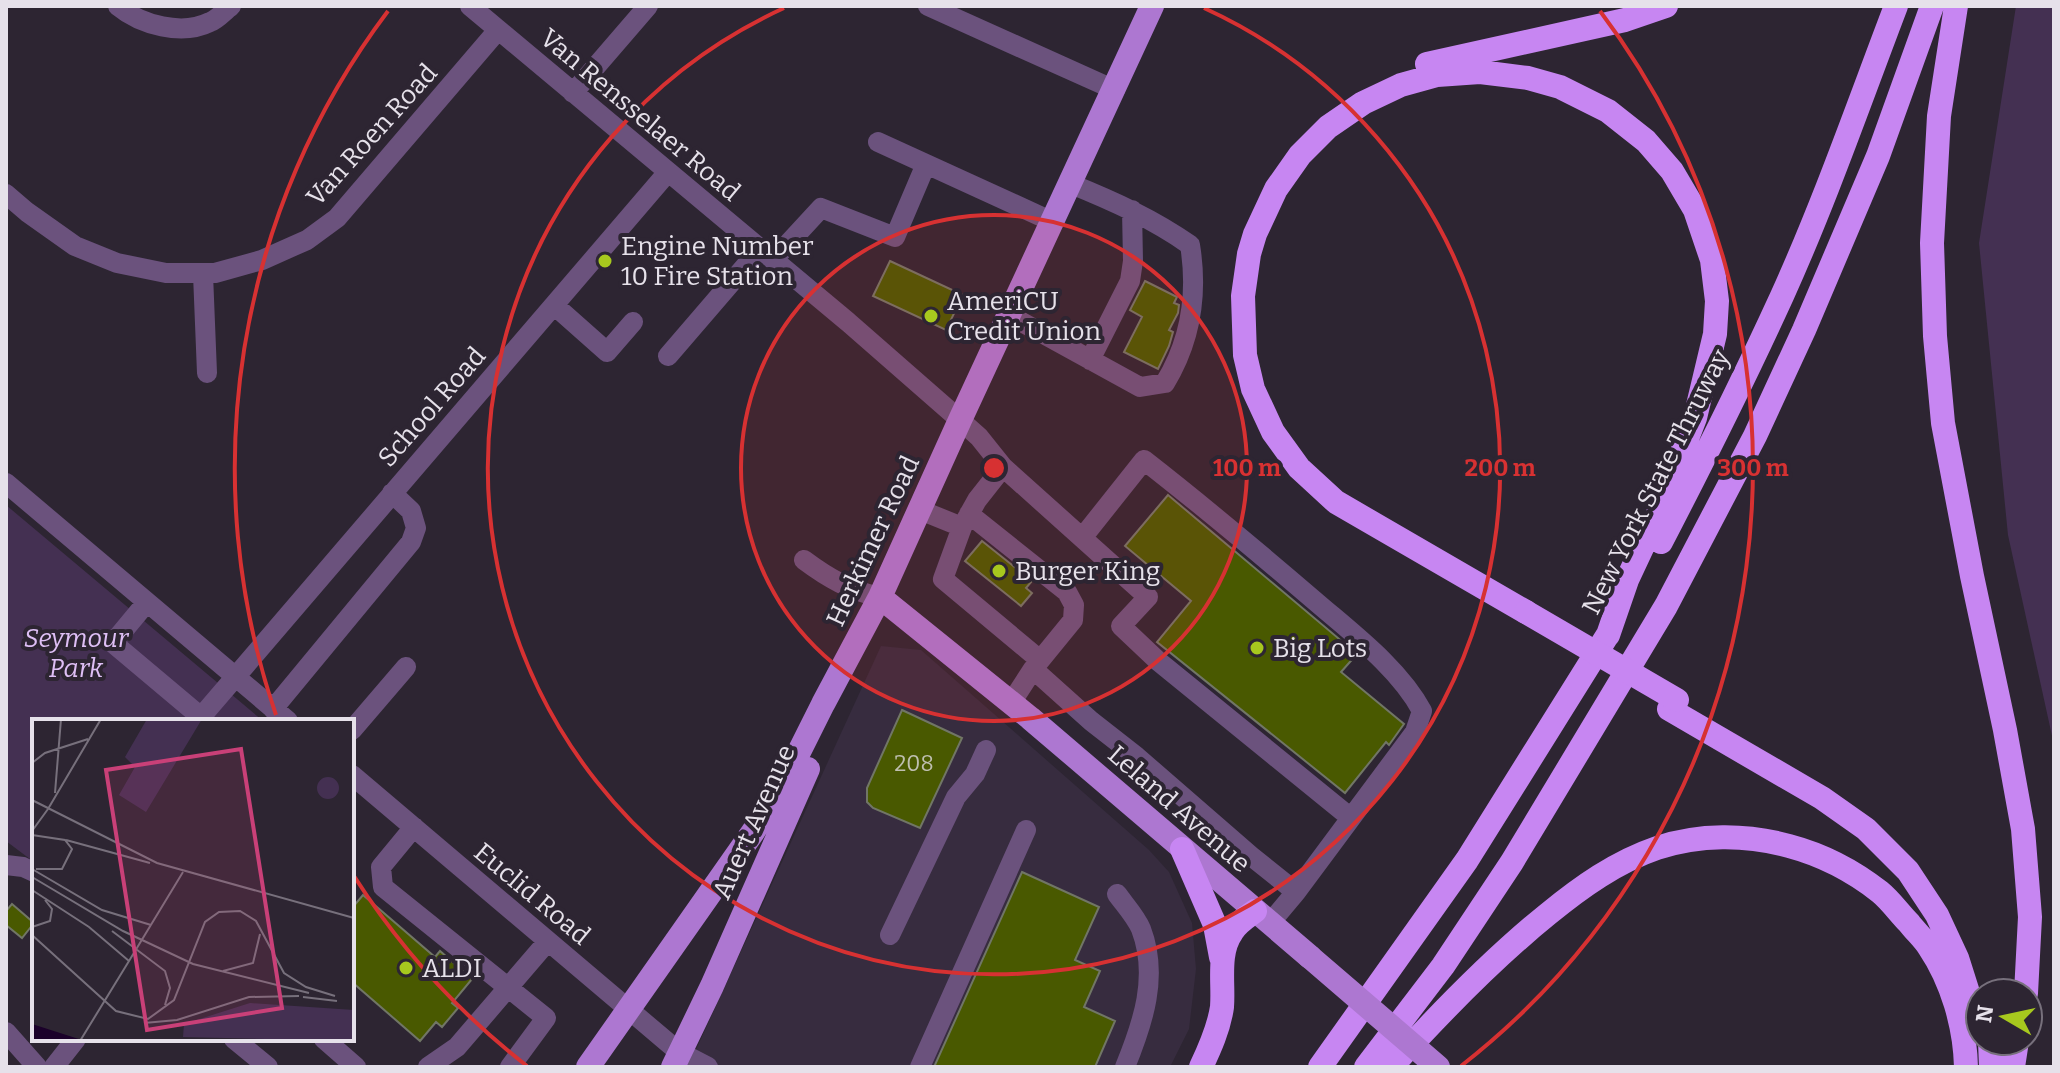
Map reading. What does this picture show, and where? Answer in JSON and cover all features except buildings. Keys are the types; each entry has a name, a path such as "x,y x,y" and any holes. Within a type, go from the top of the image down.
{"highway":[{"path":"1522,617 1332,514 1300,487 1266,445 1236,371 1232,290 1238,244 1252,203 1288,149 1323,114 1355,92 1413,68 1625,20 1666,6"},
{"name":"New York State Thruway","path":"1320,1067 1467,860 1643,578 1783,294 1896,6"},
{"path":"1366,1067 1443,966 1512,862 1666,606 1755,436 1804,330 1878,156 1932,6"},
{"path":"1956,6 1939,116 1932,243 1935,336 1943,423 2023,829 2030,917 2027,977"},
{"path":"1608,635 1627,580 1657,516 1695,418 1715,334 1717,301 1712,260 1695,210 1672,171 1646,141 1608,111 1560,87 1528,78 1480,72 1437,75 1401,85 1363,103 1328,127 1300,155 1276,189 1255,234 1243,296 1245,355 1253,389 1273,432 1299,468 1336,502 1522,617 1673,705 1857,806 1898,841 1931,881 1952,917 1977,977"},
{"path":"1673,705 1866,829 1908,871 1937,915 1957,958 1970,999 1979,1048 1978,1067"},
{"path":"1391,1067 1438,1015 1513,942 1580,889 1625,861 1658,848 1689,840 1730,836 1768,840 1812,852 1858,875 1888,899 1929,946 1946,978 1960,1018 1966,1067"},
{"path":"1182,849 1215,925 1223,963"},
{"path":"1201,1067 1218,1025 1222,1006 1227,941 1232,930 1262,917"}],"main road":[{"name":"Herkimer Road","path":"588,1067 781,788 880,597 1152,6"},
{"name":"Leland Avenue","path":"880,597 1070,752 1438,1067"},
{"name":"Auert Avenue","path":"676,1059 777,842 880,597"}],"street":[{"path":"118,6 149,23 176,28 198,27 213,21 231,6"},
{"name":"Van Rensselaer Road","path":"470,6 979,437 1003,467 1148,597 1121,626 1170,672 1351,818"},
{"path":"573,93 648,6"},
{"path":"928,6 1115,90"},
{"name":"Van Roen Road","path":"6,194 75,246 117,263 166,273 203,274 262,260 307,240 337,218 498,30"},
{"path":"878,142 1053,222"},
{"path":"668,356 766,254 821,208 895,237 926,164"},
{"name":"School Road","path":"147,602 113,643 201,717 668,172"},
{"path":"1009,315 1140,387 1165,383 1177,363 1188,332 1193,300 1190,245 1132,210 1071,184"},
{"path":"1090,360 1130,281 1133,261 1132,210"},
{"path":"203,274 207,373"},
{"path":"554,305 607,352 633,322"},
{"path":"1082,538 1144,460 1219,518 1362,641 1412,692 1422,711 1415,732 1296,892 1262,917"},
{"path":"1003,467 977,500 943,579 1036,664 1091,721 1296,892"},
{"path":"6,483 281,715 411,542 416,528 411,511 392,493"},
{"path":"920,510 966,521 1067,592 1074,605 1073,620 1036,664 1011,703"},
{"path":"804,560 826,577 858,593 880,597"},
{"path":"354,728 406,667"},
{"path":"1070,752 1091,721"},
{"path":"890,935 956,797 975,774 986,750"},
{"name":"Euclid Road","path":"354,777 629,1009 676,1059 708,1067"},
{"path":"414,827 381,867 383,887 546,1018 510,1067"},
{"path":"920,1067 1026,830"},
{"path":"6,865 32,871"},
{"path":"1117,894 1141,927 1151,962 1148,996 1138,1035 1125,1067"},
{"path":"429,1067 457,1047 548,941"},
{"path":"6,1032 37,1067"},
{"path":"54,1067 74,1041"},
{"path":"236,1041 268,1067"},
{"path":"326,1041 356,1067"}],"shaded area":[{"path":"881,646 921,650 1149,850 1169,872 1192,923 1196,969 1189,1029 1170,1067 688,1067"}],"green space":[{"path":"2016,6 2054,6 2054,745 2008,535 1979,243"},
{"name":"Seymour Park","path":"6,505 261,719 32,719 32,860 6,841"}],"place":[{"name":"Engine Number 10 Fire Station","path":"605,261"},
{"name":"AmeriCU Credit Union","path":"931,316"},
{"name":"Burger King","path":"999,571"},
{"name":"Big Lots","path":"1257,648"},
{"name":"ALDI","path":"406,968"}]}
